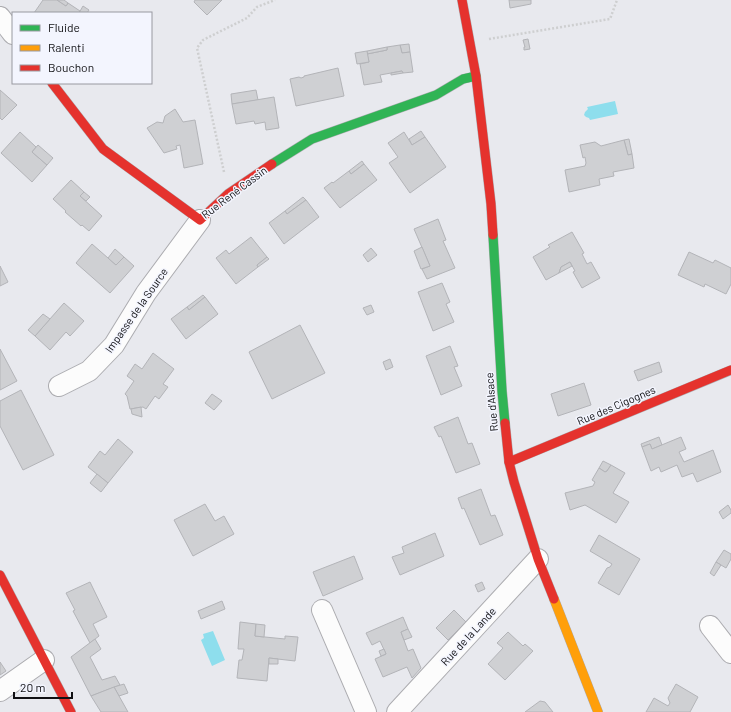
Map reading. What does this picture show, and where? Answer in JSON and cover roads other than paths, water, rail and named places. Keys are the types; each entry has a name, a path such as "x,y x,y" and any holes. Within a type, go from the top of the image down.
{"street":[{"name":"Rue d'Alsace","path":"462,0 476,76 491,204 502,391 509,462 538,559 598,712"},
{"path":"0,17 12,33"},
{"name":"Rue René Cassin","path":"53,84 104,149 200,220 228,194 312,139 436,95 463,79 476,76"},
{"name":"Impasse de la Source","path":"59,386 89,371 114,345 146,293 200,220"},
{"name":"Rue des Cigognes","path":"509,462 731,370"},
{"name":"Rue de la Lande","path":"397,712 538,559"},
{"path":"0,575 71,712"},
{"path":"322,610 366,712"},
{"path":"710,626 731,653"},
{"path":"0,691 44,660"}],"water":[{"path":"615,101 618,114 590,120 584,115 588,109 587,107"},
{"path":"213,631 225,660 212,666 201,640 204,638 203,634"}]}
